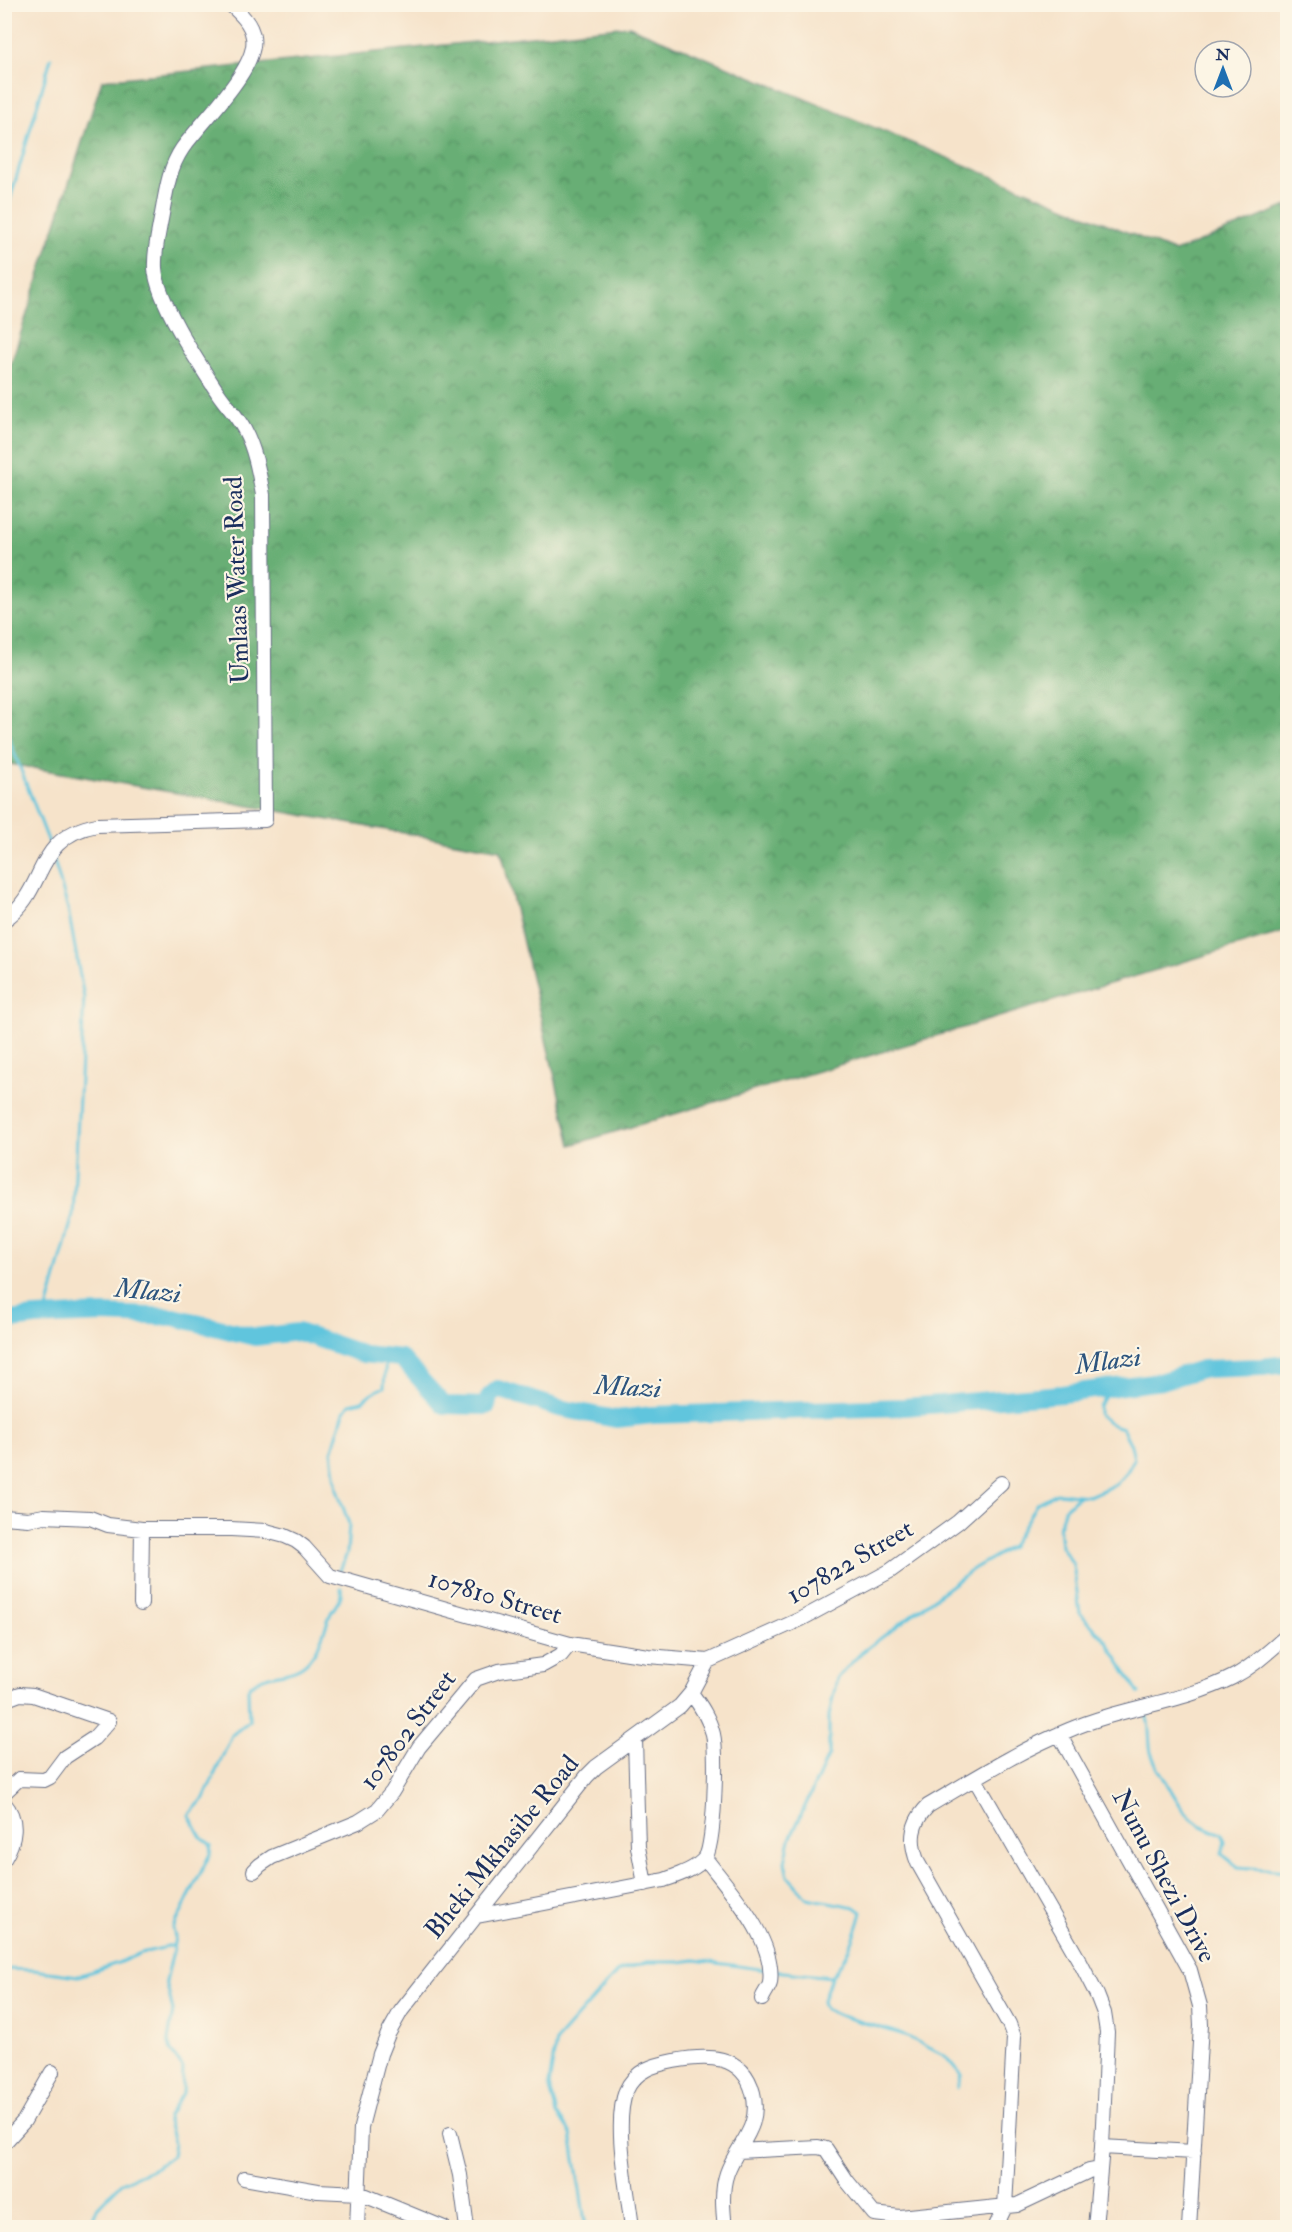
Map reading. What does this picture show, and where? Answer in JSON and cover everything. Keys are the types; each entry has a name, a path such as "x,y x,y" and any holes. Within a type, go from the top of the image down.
{"street":[{"name":"Umlaas Water Road","path":"4,920 12,915 25,900 41,866 52,851 76,830 97,825 265,820 263,495 257,464 245,430 218,392 174,320 158,285 155,268 163,212 173,167 181,151 243,73 252,55 254,47 252,32 244,18 230,4"},
{"name":"107822 Street","path":"708,1661 801,1619 890,1571 962,1519 1001,1483"},
{"path":"4,1517 90,1518 108,1525 142,1530 141,1604"},
{"name":"107810 Street","path":"142,1530 266,1531 285,1536 304,1547 330,1576 570,1644 637,1655 708,1661"},
{"path":"995,2228 1005,2207 1014,2037 1010,2024 918,1863 913,1851 914,1824 928,1806 1059,1734 1115,1714 1208,1688 1234,1677 1287,1635"},
{"name":"107802 Street","path":"254,1871 272,1857 358,1821 377,1810 392,1792 419,1747 476,1679 499,1671 543,1665 561,1655 570,1644"},
{"path":"477,1916 645,1884 687,1872 705,1858 711,1838 715,1746 708,1718 692,1693 708,1661"},
{"name":"Bheki Mkhasibe Road","path":"357,2228 361,2127 380,2054 388,2034 402,2011 587,1776 680,1706 692,1693"},
{"path":"4,1700 20,1694 33,1695 109,1721 94,1738 65,1758 50,1777 44,1780 19,1779 4,1793"},
{"name":"Nunu Shezi Drive","path":"1059,1734 1190,1970 1197,1991 1201,2025 1189,2228"},
{"path":"635,1739 638,1847 645,1884"},
{"path":"975,1779 1080,1962 1104,2013 1107,2032 1102,2147 1095,2228"},
{"path":"4,1803 12,1814 14,1830 13,1840 4,1859"},
{"path":"705,1858 747,1913 765,1947 771,1966 770,1985 762,1999"},
{"path":"632,2228 621,2113 627,2089 645,2069 654,2065 707,2057 725,2061 736,2067 748,2080 753,2091 755,2108 751,2129 727,2172 723,2206 725,2228"},
{"path":"4,2143 24,2121 52,2072"},
{"path":"450,2134 462,2185 467,2228"},
{"path":"738,2151 818,2147 826,2149 847,2181 874,2214 900,2217 1005,2207 1029,2200 1089,2171 1099,2169"},
{"path":"1102,2147 1194,2152"},
{"path":"244,2178 318,2191 359,2193 444,2228"}],"green space":[{"path":"629,26 1175,252 1287,206 1287,931 571,1145 501,850 5,763 5,382 102,80"}],"waterway":[{"path":"4,220 51,58"},
{"path":"4,717 7,734 51,848"},
{"path":"45,1317 73,1215 84,998 68,909 53,857"},
{"name":"Mlazi","path":"4,1321 35,1317 103,1314 174,1317 255,1337 298,1332 363,1354 401,1358 444,1405 487,1406 489,1397 498,1389 559,1408 616,1419 653,1415 904,1407 1062,1394 1162,1381 1202,1369 1288,1364"},
{"path":"339,1573 347,1553 349,1524 337,1490 332,1452 344,1412 350,1404 362,1401 384,1387 386,1356"},
{"path":"774,1971 831,1977 850,1947 862,1912 855,1907 807,1898 788,1876 785,1862 790,1839 829,1754 829,1716 837,1678 861,1653 973,1569 1011,1547 1037,1503 1057,1493 1089,1496 1115,1485 1127,1472 1134,1459 1131,1445 1122,1428 1113,1425 1099,1415 1099,1406 1112,1386"},
{"path":"1079,1496 1065,1508 1059,1526 1061,1546 1073,1564 1080,1613 1107,1642 1139,1693"},
{"path":"89,2228 97,2208 121,2183 157,2167 172,2156 174,2143 167,2118 182,2093 183,2068 171,2051 168,2041 173,2011 166,1981 175,1937 173,1929 210,1854 211,1845 201,1837 189,1815 204,1798 232,1735 249,1721 248,1689 262,1678 295,1670 309,1660 317,1649 331,1613 340,1598 341,1588"},
{"path":"1146,1715 1151,1752 1161,1773 1189,1817 1202,1826 1222,1834 1225,1841 1222,1854 1238,1867 1288,1871"},
{"path":"4,1969 34,1970 78,1976 141,1953 172,1946"},
{"path":"586,2228 571,2134 557,2114 549,2085 556,2041 618,1971 647,1962 695,1960 767,1970"},
{"path":"831,1977 822,2003 825,2009 902,2034 945,2056 961,2075 957,2088"}]}
